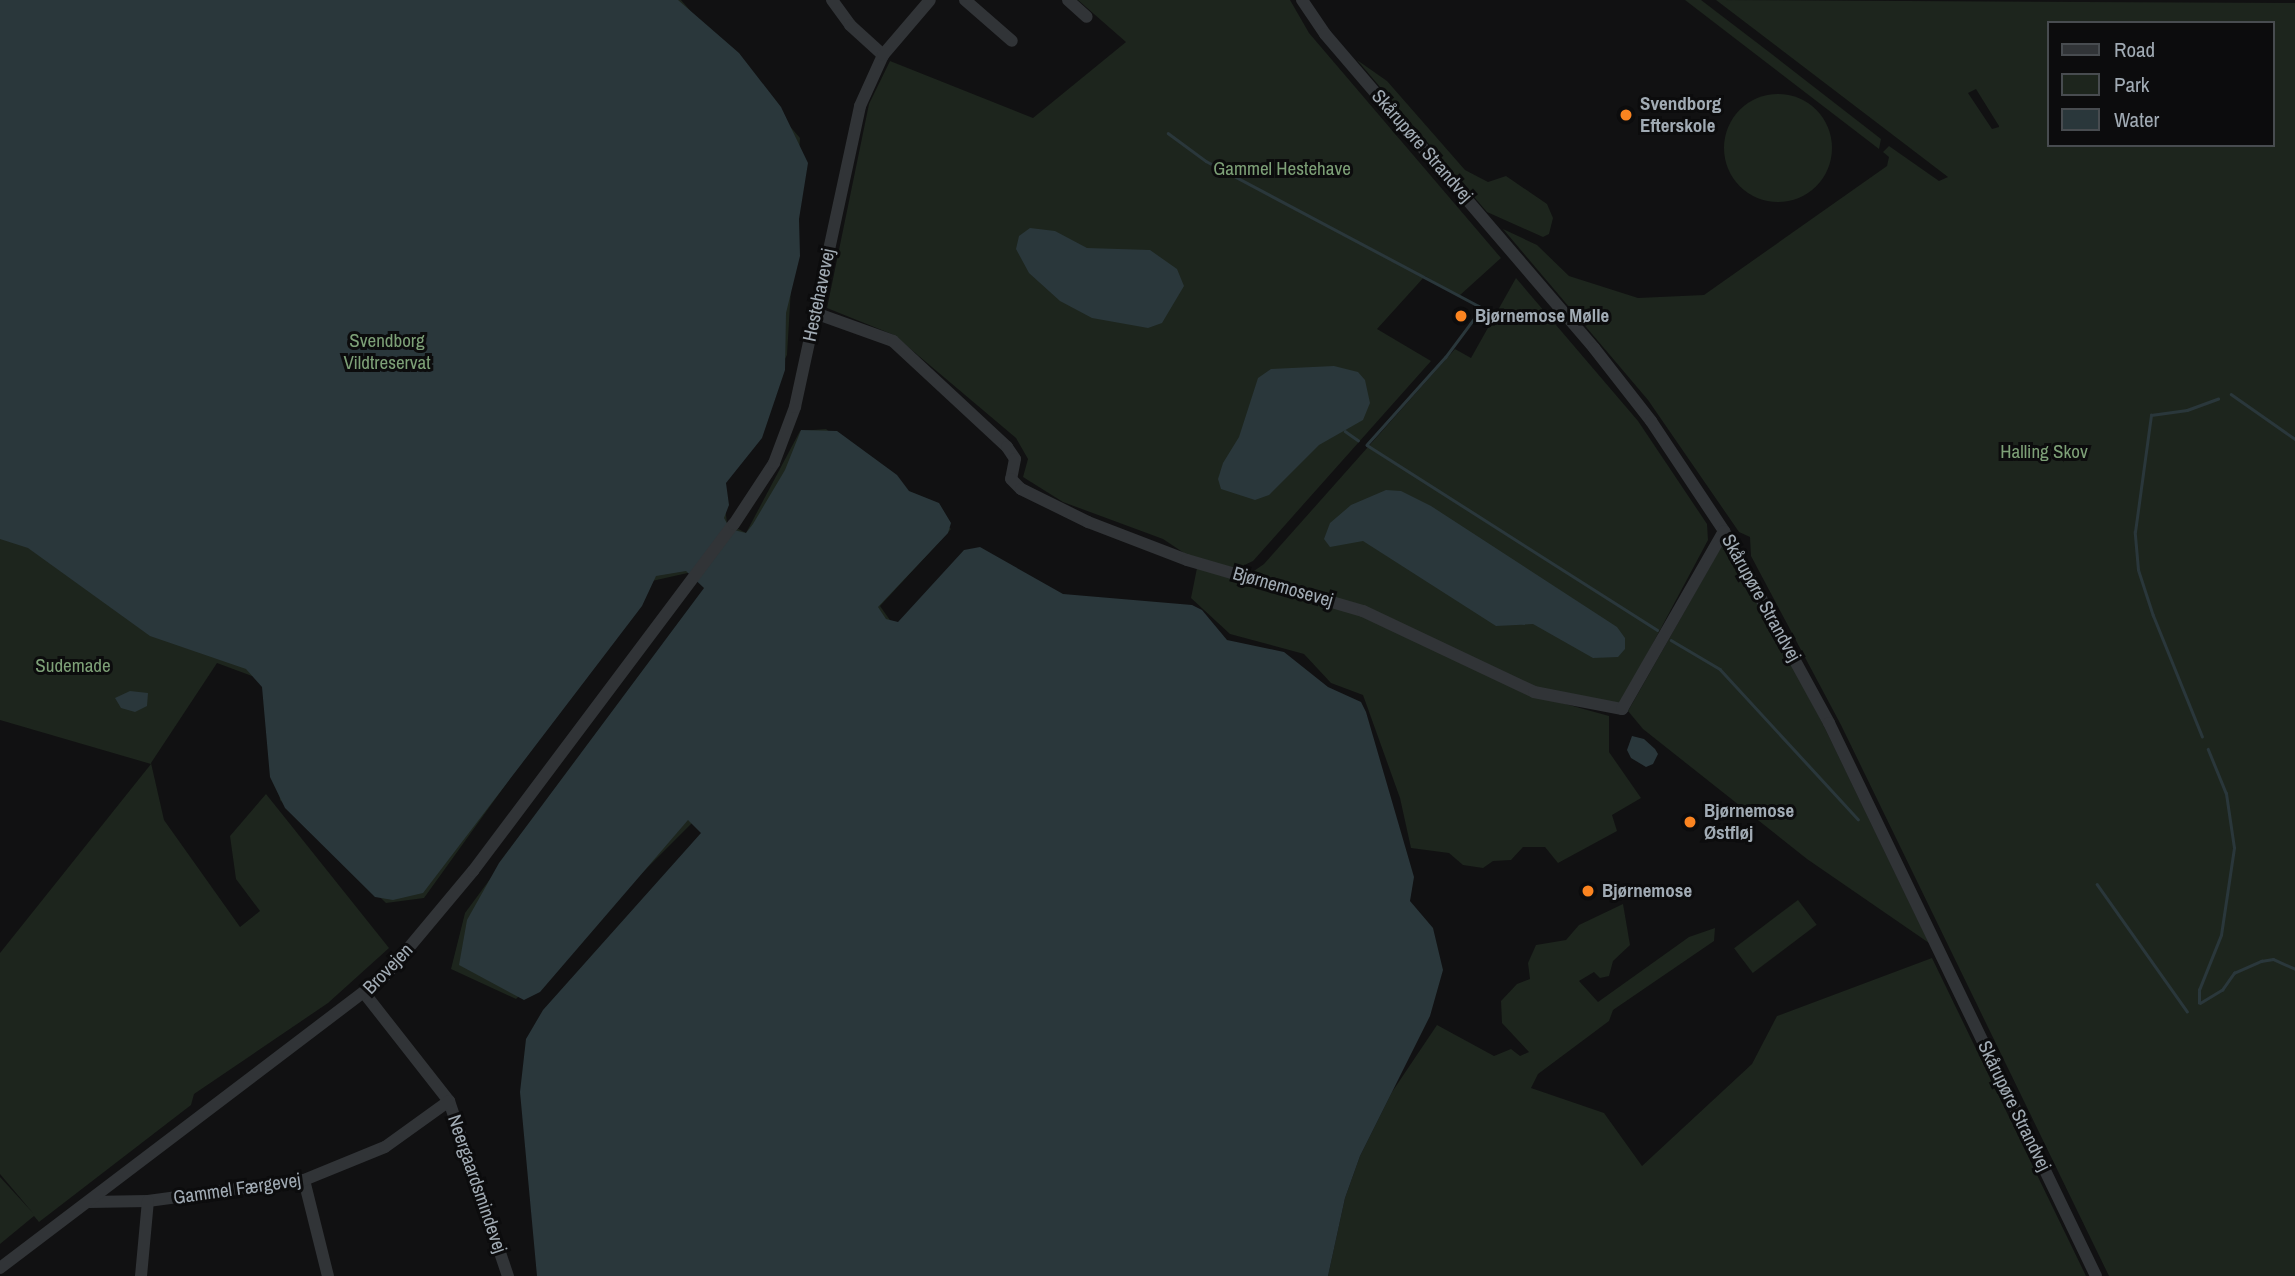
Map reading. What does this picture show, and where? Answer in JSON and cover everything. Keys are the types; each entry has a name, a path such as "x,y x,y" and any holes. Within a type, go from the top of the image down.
{"street":[{"path":"832,0 850,25 883,55"},
{"name":"Hestehavevej","path":"691,583 768,473 786,436 853,131 883,55 930,0"},
{"path":"965,0 1012,41"},
{"path":"1068,0 1087,17"},
{"name":"Skårupøre Strandvej","path":"1302,0 1325,34 1594,348 1651,421 1724,531 1829,723 2096,1276"},
{"name":"Bjørnemosevej","path":"815,313 893,341 1007,447 1015,459 1011,479 1021,489 1088,522 1187,560 1363,611 1534,692 1622,709 1724,531"},
{"name":"Brovejen","path":"0,1268 365,994 474,872 691,583"},
{"name":"Neergaardsmindevej","path":"365,994 449,1101 508,1276"},
{"name":"Gammel Færgevej","path":"89,1202 149,1201 304,1180 385,1147 449,1101"},
{"path":"304,1180 328,1276"},
{"path":"141,1276 149,1201"}],"green space":[{"name":"Svendborg Vildtreservat","path":"0,0 681,0 800,138 787,355 722,482 727,523 746,533 800,431 826,429 951,529 880,606 892,623 516,999 451,969 465,913 705,588 692,572 652,581 424,898 386,903 280,800 268,682 217,663 151,763 164,820 240,927 260,911 236,879 230,836 266,794 389,948 328,1003 194,1094 191,1105 39,1222 34,1216 0,1244 0,1177 33,1213 0,1174 0,953 151,764 0,720"},
{"name":"Gammel Hestehave","path":"1078,0 1290,0 1309,33 1501,258 1459,296 1425,276 1377,329 1431,361 1253,561 1234,570 1187,555 1163,539 1063,502 1023,477 1028,459 1016,438 894,335 827,308 869,104 890,61 1033,118 1126,42"},
{"path":"1685,0 1701,0 1773,55 1881,139 1879,149"},
{"name":"Halling Skov","path":"1716,0 2295,3 2295,1276 2109,1276 1841,725 1751,556 1750,537 1739,532 1648,400 1503,229 1537,245 1569,276 1638,298 1704,295 1887,166 1889,157 1883,152 1889,146 1939,181 1948,177","holes":["1976,89 1999,126 1992,129 1968,93"]},
{"path":"1357,60 1387,81 1465,170 1488,182 1506,176 1547,204 1553,218 1549,234 1543,237 1487,212"},
{"path":"1778,94 1799,98 1816,110 1828,127 1832,148 1828,169 1816,186 1799,198 1778,202 1757,198 1740,186 1728,169 1724,148 1728,127 1740,110 1757,98"},
{"path":"1516,278 1638,421 1707,524 1708,540 1620,705 1536,688 1366,608 1251,573 1264,564 1455,349 1471,358"},
{"path":"1725,540 1822,722 1929,943 1807,859 1643,729 1628,711"},
{"path":"1197,568 1362,615 1533,695 1609,716 1609,752 1641,798 1612,815 1617,831 1558,863 1545,847 1523,847 1511,860 1493,861 1483,868 1463,865 1449,853 1411,848 1400,798 1363,695 1331,683 1304,654 1230,634 1191,598"},
{"path":"1798,900 1817,925 1753,973 1734,948"},
{"path":"1623,904 1630,945 1613,961 1609,976 1600,978 1594,972 1579,981 1598,1002 1689,937 1715,928 1714,941 1613,1010 1609,1021 1538,1074 1531,1088 1604,1113 1642,1166 1752,1064 1777,1016 1932,958 2086,1276 1328,1276 1345,1198 1360,1156 1392,1092 1437,1025 1494,1056 1511,1049 1520,1056 1529,1052 1502,1023 1501,1001 1517,984 1530,979 1528,963 1536,945 1566,940 1579,925"}],"water":[{"path":"0,0 678,0 739,53 781,107 808,163 799,219 800,256 786,313 785,370 762,438 726,483 729,505 724,518 730,529 746,533 753,524 785,470 801,430 837,431 897,475 909,491 939,503 951,523 948,533 878,607 886,619 898,622 964,550 980,547 1063,594 1192,605 1202,610 1227,640 1284,652 1328,687 1361,702 1366,712 1414,877 1410,901 1433,928 1443,970 1430,1016 1360,1156 1345,1198 1328,1276 537,1276 520,1092 526,1039 543,1010 701,833 688,820 540,992 524,1000 459,965 467,920 499,863 704,588 686,571 656,576 642,606 423,893 393,900 375,897 285,808 270,777 262,687 246,669 150,636 28,548 0,539"},
{"path":"1030,228 1055,231 1087,248 1150,250 1177,269 1184,286 1162,323 1148,328 1092,318 1060,301 1029,273 1016,249 1019,236"},
{"path":"1334,366 1358,372 1365,380 1370,403 1363,420 1319,445 1269,495 1255,500 1221,489 1218,479 1223,463 1239,437 1258,378 1271,369"},
{"path":"1386,490 1401,491 1431,506 1617,627 1625,638 1625,649 1618,657 1593,658 1533,624 1496,626 1363,541 1330,547 1324,539 1330,523 1351,505"},
{"path":"130,691 148,693 147,706 135,712 121,708 115,698"},
{"path":"1632,736 1644,739 1655,749 1658,754 1653,764 1646,767 1631,758 1627,750"}],"waterway":[{"path":"1168,133 1206,161 1479,306 1475,318 1446,357 1367,445 1657,630"},
{"path":"2231,394 2295,439"},
{"path":"2202,737 2153,616 2138,570 2135,532 2151,415 2187,410 2218,399"},
{"path":"1345,431 1358,440"},
{"path":"1671,640 1720,669 1858,819"},
{"path":"2199,1003 2199,990 2221,935 2234,848 2226,794 2208,750"},
{"path":"2097,884 2187,1011"},
{"path":"2200,1003 2222,990 2234,973 2261,961 2273,959 2295,969"}],"place":[{"name":"Svendborg Efterskole","path":"1626,115"},
{"name":"Bjørnemose Mølle","path":"1461,316"},
{"name":"Bjørnemose Østfløj","path":"1690,822"},
{"name":"Bjørnemose","path":"1588,891"}],"park label":[{"name":"Sudemade","path":"73,666"}]}
